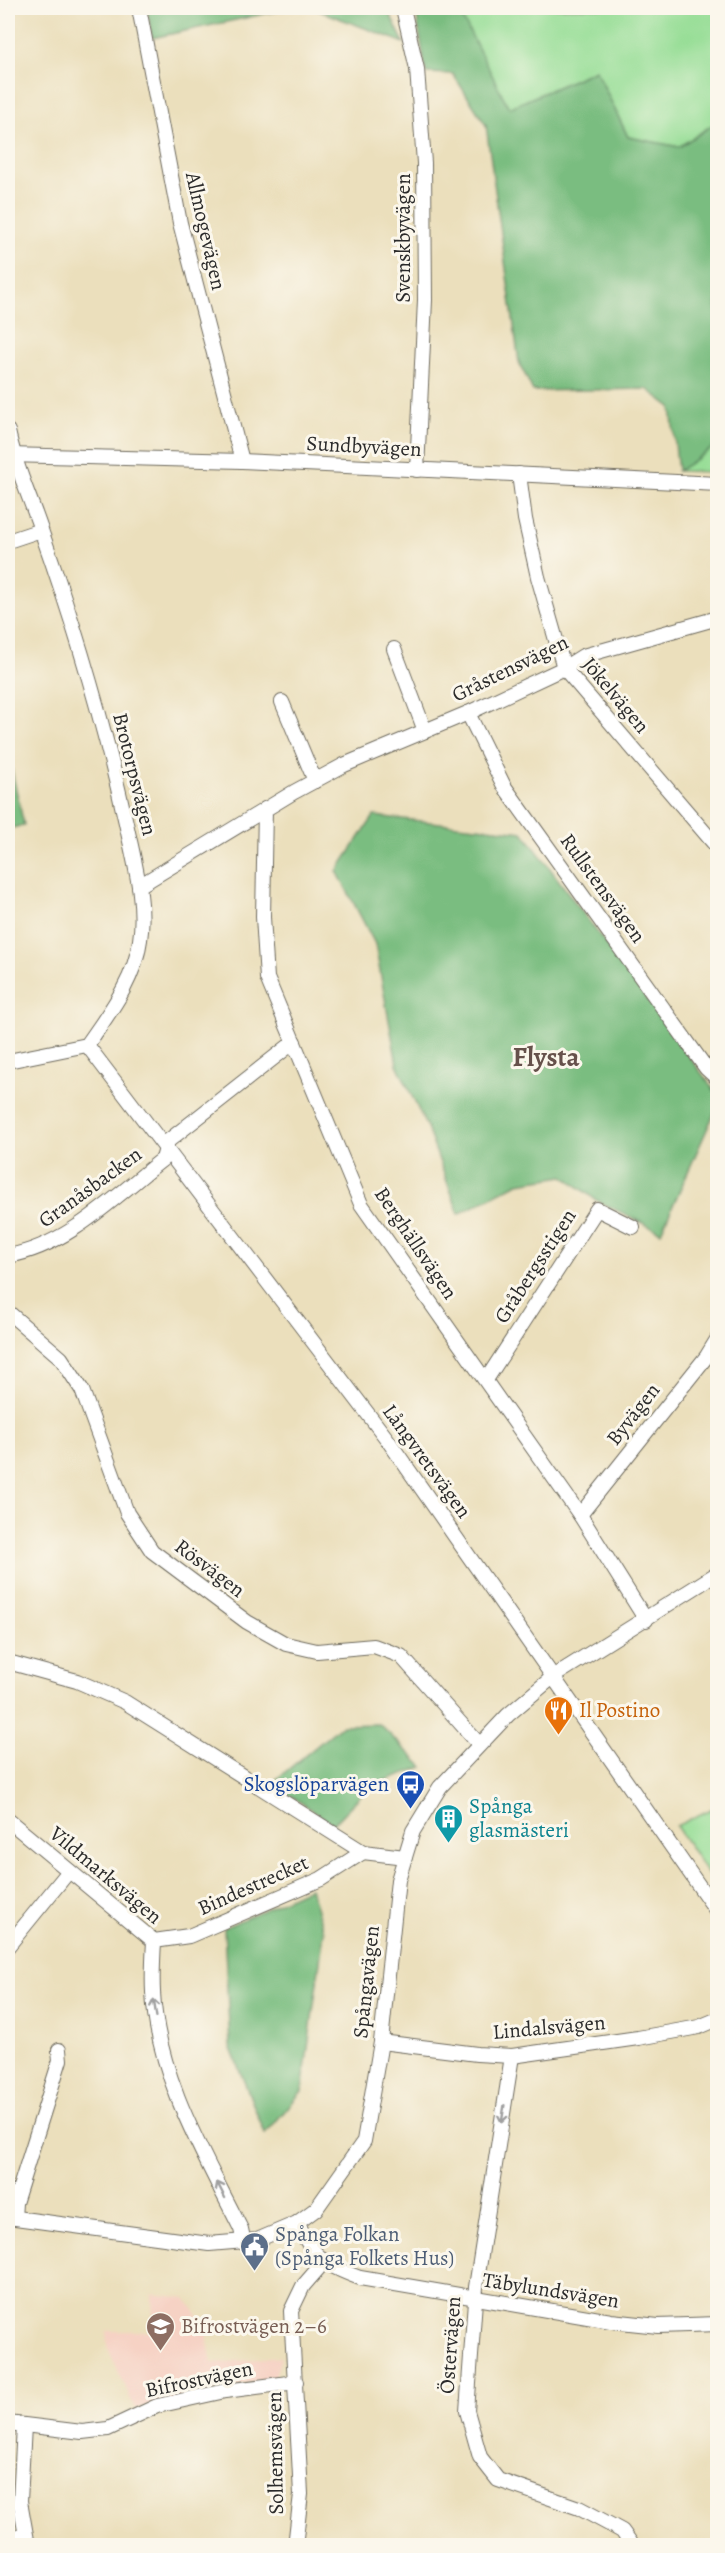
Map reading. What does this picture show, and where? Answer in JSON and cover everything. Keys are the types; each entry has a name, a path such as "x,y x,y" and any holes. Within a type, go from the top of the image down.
{"street":[{"name":"Allmogevägen","path":"139,8 180,223 242,461"},
{"name":"Svenskbyvägen","path":"403,8 417,69 424,163 425,300 417,470"},
{"name":"Brotorpsvägen","path":"8,431 10,455 41,530 109,745 139,886 141,940 133,968 123,992 87,1045"},
{"name":"Sundbyvägen","path":"10,455 242,461 717,484"},
{"name":"Jökelvägen","path":"519,474 525,519 538,577 564,668 717,848"},
{"path":"8,541 41,530"},
{"name":"Gråstensvägen","path":"139,886 315,781 564,668 583,656 717,618"},
{"path":"394,650 425,731"},
{"path":"282,702 315,781"},
{"name":"Rullstensvägen","path":"468,712 504,786 706,1068 717,1079"},
{"name":"Berghällsvägen","path":"265,809 263,917 267,978 361,1204 580,1515 646,1620"},
{"name":"Granåsbacken","path":"8,1256 50,1244 69,1233 163,1159 168,1141 294,1042"},
{"path":"8,1061 87,1045"},
{"name":"Långvretsvägen","path":"87,1045 387,1439 717,1913"},
{"name":"Gråbergsstigen","path":"486,1380 597,1209 633,1227"},
{"name":"Rösvägen","path":"8,1312 61,1358 82,1390 127,1513 152,1551 247,1622 286,1644 317,1651 374,1646 401,1656 478,1743"},
{"name":"Byvägen","path":"580,1515 707,1356 717,1338"},
{"name":"Spångavägen","path":"11,2218 209,2244 244,2243 297,2223 316,2209 364,2141 381,2042 398,1880 414,1831 440,1787 478,1743 554,1676 646,1620 717,1573"},
{"path":"8,1662 77,1681 125,1702 363,1852 405,1857"},
{"name":"Vildmarksvägen","path":"8,1820 154,1941 153,1993 161,2045 179,2101 241,2229 244,2243"},
{"name":"Bindestrecket","path":"154,1941 189,1936 321,1879 363,1852"},
{"path":"8,1946 69,1871"},
{"name":"Lindalsvägen","path":"381,2042 512,2056 628,2040 699,2027 717,2019"},
{"path":"11,2218 60,2060 59,2050"},
{"name":"Östervägen","path":"512,2056 475,2299 466,2411 480,2457 498,2480 579,2508 622,2531 633,2546"},
{"path":"297,2223 323,2263"},
{"name":"Täbylundsvägen","path":"323,2263 360,2278 611,2321 658,2326 717,2324"},
{"name":"Solhemsvägen","path":"295,2546 301,2494 291,2311 303,2286 323,2263"},
{"name":"Bifrostvägen","path":"8,2422 24,2426 82,2432 108,2429 157,2406 225,2391 296,2382"},
{"path":"8,2538 26,2540 20,2501 24,2426"}],"shaded area":[{"name":"Bifrostvägen 2–6","path":"152,2294 186,2298 205,2327 212,2363 281,2357 275,2377 135,2409 107,2346 106,2331 153,2331"}],"green space":[{"path":"147,8 292,8 152,38"},
{"path":"312,8 387,8 404,43"},
{"path":"431,8 451,8 459,11 509,108 596,70 628,137 679,147 717,122 717,445 678,471 671,407 647,389 533,391 519,362 486,125 453,74 426,73 417,17"},
{"path":"456,8 717,8 717,122 679,147 628,137 596,70 509,108"},
{"path":"717,445 717,472 678,471"},
{"path":"8,754 24,825 8,829"},
{"path":"374,816 523,832 717,1094 717,1107 661,1232 596,1200 564,1176 518,1183 459,1214 427,1128 397,1064 375,944 337,871"},
{"path":"379,1724 423,1767 370,1786 333,1824 272,1783 342,1725"},
{"path":"717,1806 717,1888 676,1826"},
{"path":"310,1888 324,1932 302,2091 265,2134 230,2046 224,1928"}],"place":[{"name":"Il Postino","path":"558,1736"},
{"name":"Skogslöparvägen","path":"410,1810"},
{"name":"Spånga glasmästeri","path":"448,1844"},
{"name":"Spånga Folkan (Spånga Folkets Hus)","path":"254,2272"},
{"name":"Bifrostvägen 2–6","path":"160,2352"}],"district":[{"name":"Flysta","path":"546,1057"}]}
